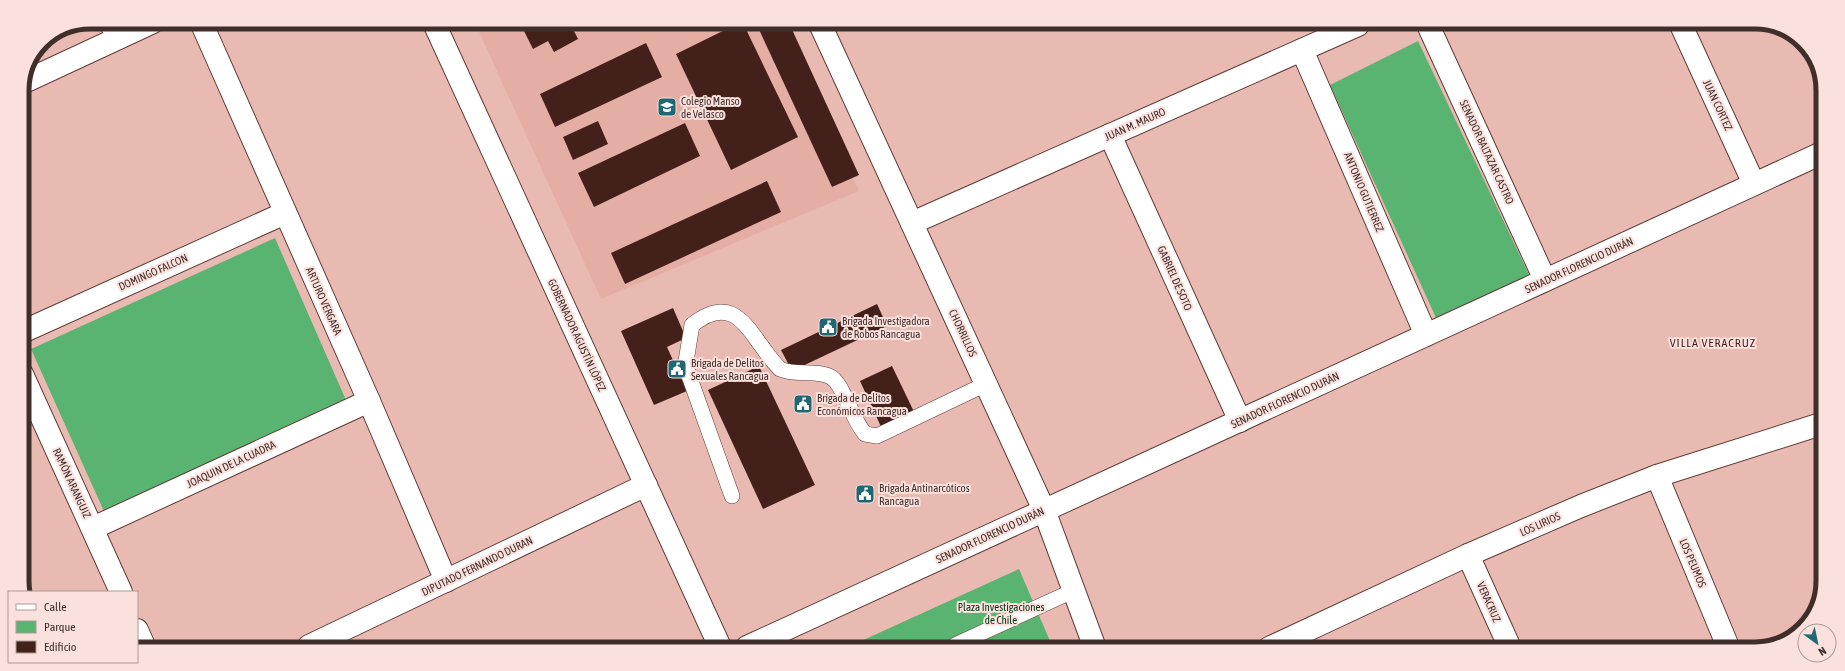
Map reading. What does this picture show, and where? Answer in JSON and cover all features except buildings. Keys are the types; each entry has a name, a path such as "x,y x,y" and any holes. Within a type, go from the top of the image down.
{"street":[{"name":"ARTURO VERGARA","path":"204,29 369,401 446,581"},
{"name":"GOBERNADOR AGUSTÍN LÓPEZ","path":"437,29 718,642"},
{"name":"CHORRILLOS","path":"822,29 1044,510 1075,590 1093,642"},
{"name":"JUAN M. MAURO","path":"912,223 1349,29"},
{"name":"SENADOR BALTAZAR CASTRO","path":"1430,29 1545,280"},
{"name":"JUAN CORTEZ","path":"1683,29 1754,184"},
{"path":"30,79 114,30"},
{"name":"ANTONIO GUTIERREZ","path":"1302,50 1426,335"},
{"name":"GABRIEL DE SOTO","path":"1110,135 1240,421"},
{"name":"SENADOR FLORENCIO DURÁN","path":"758,642 1816,156"},
{"name":"DOMINGO FALCON","path":"29,329 285,213"},
{"name":"RAMÓN ARANGUIZ","path":"29,389 121,591"},
{"name":"JOAQUIN DE LA CUADRA","path":"93,528 369,401"},
{"name":"LOS LIRIOS","path":"1283,642 1468,555 1581,506 1657,476 1816,426"},
{"name":"LOS PEUMOS","path":"1657,476 1726,642"},
{"name":"DIPUTADO FERNANDO DURAN","path":"317,642 646,485"},
{"name":"VERACRUZ","path":"1468,555 1507,642"},
{"path":"138,632 142,642"}],"lane":[{"path":"732,496 690,378 686,361 692,325 704,316 718,311 730,312 740,320 780,369 788,373 821,373 830,376 837,383 857,424 865,434 877,436 986,384"},
{"path":"962,642 1075,590"}],"shaded area":[{"name":"Colegio Manso de Velasco","path":"478,29 784,29 859,191 601,299"}],"green space":[{"path":"1418,41 1532,281 1437,320 1330,85"},
{"path":"275,238 349,407 107,518 31,349"},
{"name":"Plaza Investigaciones de Chile","path":"1019,569 1050,642 859,642"}],"place":[{"name":"Colegio Manso de Velasco","path":"667,107"},
{"name":"Brigada Investigadora de Robos Rancagua","path":"828,327"},
{"name":"Brigada de Delitos Sexuales Rancagua","path":"677,369"},
{"name":"Brigada de Delitos Económicos Rancagua","path":"803,404"},
{"name":"Brigada Antinarcóticos Rancagua","path":"865,494"}],"district":[{"name":"VILLA VERACRUZ","path":"1713,343"}]}
